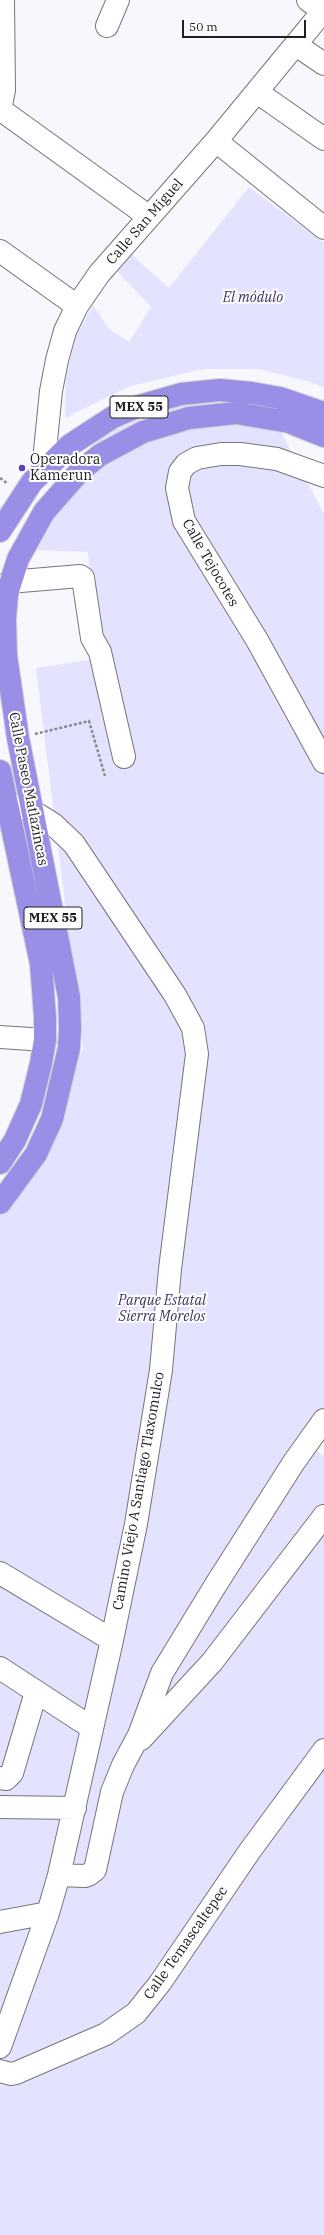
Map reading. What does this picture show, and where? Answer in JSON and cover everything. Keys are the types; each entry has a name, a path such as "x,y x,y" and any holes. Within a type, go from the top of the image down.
{"highway":[{"name":"MEX 55","path":"0,531 22,496 43,470 70,445 113,417 139,406 181,394 220,390 252,393 280,398 324,413"},
{"name":"Calle Paseo Matlazincas","path":"0,1203 36,1154 47,1130 58,1096 69,1048 70,1028 68,997 18,738 6,655 5,619 9,582 30,534 62,490 80,471 100,455 143,432 189,418 236,413 289,422 324,436"},
{"name":"Calle Paseo Matlazincas","path":"0,771 8,802 41,964 44,992 45,1040 31,1104 15,1140 0,1163"}],"street":[{"path":"3,0 4,90 0,110 54,146 148,216"},
{"path":"107,26 118,0"},
{"name":"Calle San Miguel","path":"43,470 51,392 57,360 65,330 77,306 99,274 148,216 216,141 296,45 318,7"},
{"path":"296,45 324,64"},
{"path":"257,92 324,139"},
{"path":"216,141 324,228"},
{"path":"0,251 77,306"},
{"name":"Calle Tejocotes","path":"324,476 277,459 240,454 221,454 190,460 180,472 177,488 179,504 188,528 257,640 324,762"},
{"path":"9,582 80,576 83,578 92,638 100,652 124,757"},
{"name":"Camino Viejo A Santiago Tlaxomulco","path":"0,2047 48,1913 59,1875 112,1640 148,1459 161,1370 170,1269 197,1054 193,1028 175,995 74,844 53,824 32,811 8,802"},
{"path":"0,1037 45,1040"},
{"path":"59,1875 85,1876 95,1870 112,1792 139,1735 162,1673 173,1653 294,1462 324,1420"},
{"path":"132,1748 212,1662 324,1516"},
{"path":"0,1573 112,1640"},
{"path":"0,1668 92,1728"},
{"path":"0,1778 6,1779 12,1773 36,1692"},
{"name":"Calle Temascaltepec","path":"0,2071 11,2074 16,2073 106,2034 136,2013 160,1983 249,1852 324,1750"},
{"path":"0,1807 75,1808"},
{"path":"0,1922 48,1913"}],"path":[{"path":"18,738 89,721 106,776"}],"green space":[{"name":"El módulo","path":"249,187 324,243 324,388 311,382 259,369 203,369 130,386 65,418 66,377 76,336 93,305 109,329 129,342 151,307 116,270 131,254 169,288"},
{"name":"Parque Estatal Sierra Morelos","path":"258,388 324,514 324,1418 305,1443 324,1456 324,2235 0,2235 0,1199 19,1183 83,1049 36,668 95,659 88,552 37,550 64,481 98,440 147,409"}],"place":[{"name":"Operadora Kamerun","path":"22,468"}]}
